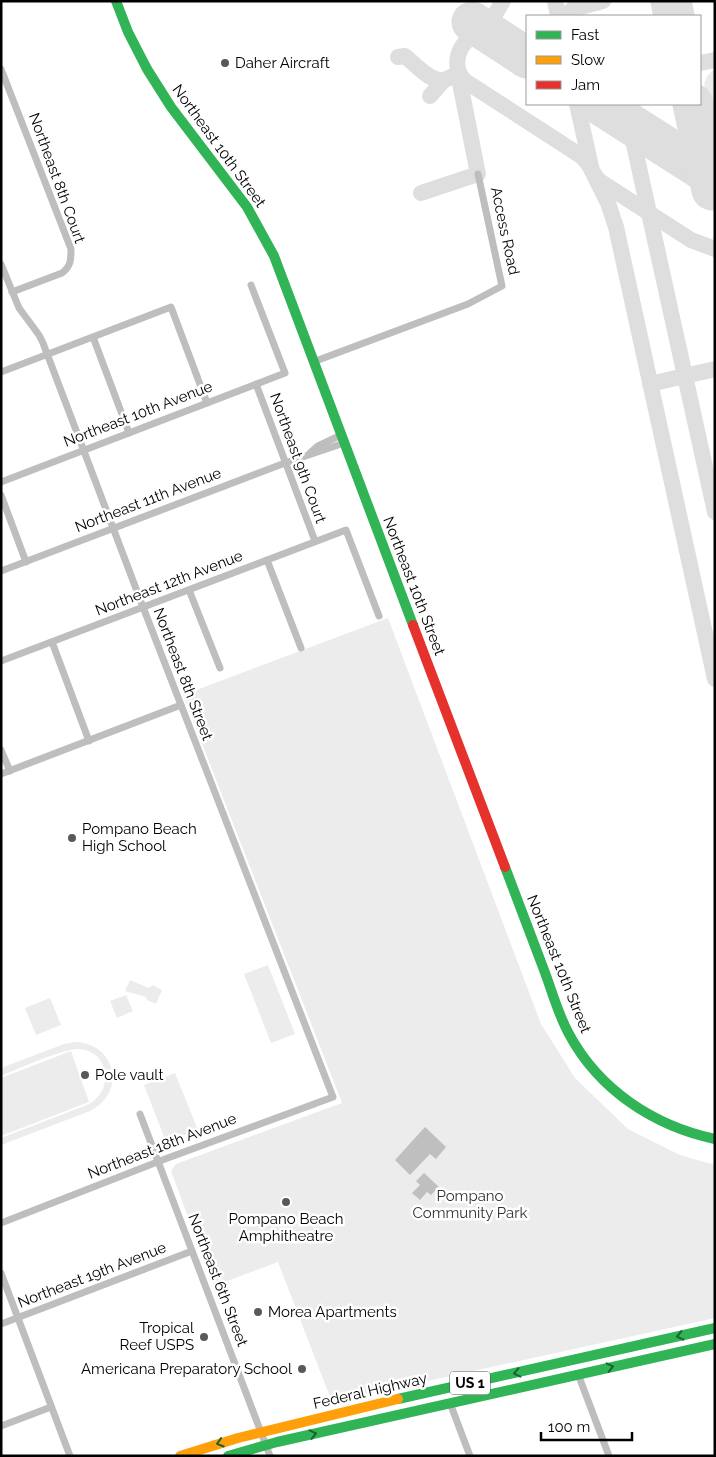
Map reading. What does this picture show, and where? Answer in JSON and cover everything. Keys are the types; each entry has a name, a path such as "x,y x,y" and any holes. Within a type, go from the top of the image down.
{"street":[{"name":"Northeast 10th Street","path":"116,1 128,32 147,70 171,107 248,207 274,256 568,1033 586,1060 614,1090 645,1113 677,1130 715,1139"},
{"name":"Northeast 8th Court","path":"1,68 71,249 71,259 68,268 62,273 12,292"},
{"name":"Access Road","path":"313,362 468,304 502,286 478,174"},
{"name":"Northeast 8th Street","path":"1,264 19,308 40,335 112,529 333,1097"},
{"name":"Northeast 9th Court","path":"252,285 285,372"},
{"path":"1,372 171,306 207,403"},
{"path":"93,337 129,432"},
{"name":"Northeast 10th Avenue","path":"1,482 285,372"},
{"name":"Northeast 9th Court","path":"256,384 315,542"},
{"name":"Northeast 11th Avenue","path":"1,572 306,456 318,446 342,439"},
{"path":"1,496 26,562"},
{"name":"Northeast 9th Court","path":"346,530 379,616"},
{"name":"Northeast 12th Avenue","path":"1,662 346,530"},
{"path":"267,560 301,648"},
{"path":"189,590 220,668"},
{"path":"52,642 89,741"},
{"path":"1,774 180,705"},
{"path":"1,750 10,771"},
{"name":"Northeast 18th Avenue","path":"1,1223 333,1097"},
{"name":"Northeast 6th Street","path":"140,1114 270,1456"},
{"name":"Northeast 19th Avenue","path":"1,1324 192,1251"},
{"path":"1,1273 70,1456"},
{"name":"Federal Highway","path":"180,1456 261,1432 715,1328"},
{"name":"Federal Highway","path":"228,1456 266,1445 715,1344"},
{"path":"598,1354 578,1374 609,1456"},
{"path":"528,1386 540,1377 544,1366"},
{"path":"450,1403 470,1456"},
{"path":"1,1426 51,1407"}],"green space":[{"path":"715,69 715,133 704,84 707,76"},
{"name":"Pompano Community Park","path":"388,618 541,1024 575,1078 628,1129 680,1155 715,1165 715,1318 332,1402 278,1262 214,1286 171,1171 176,1164 342,1103 183,695"},
{"path":"268,965 295,1034 271,1043 244,974"},
{"path":"130,980 149,988 153,985 162,990 156,1004 147,1000 146,997 125,991"},
{"path":"126,995 133,1011 117,1018 110,1001"},
{"path":"50,998 61,1025 36,1035 25,1008"},
{"path":"75,1042 89,1045 100,1051 108,1060 112,1070 112,1082 109,1093 102,1103 90,1111 1,1145 1,1138 87,1105 96,1099 102,1091 105,1082 103,1064 89,1051 79,1049 52,1055 1,1076 1,1068 64,1044"},
{"path":"71,1051 89,1102 1,1136 1,1078"},
{"path":"175,1073 198,1130 166,1142 144,1085"}],"shaded area":[{"path":"425,1127 446,1147 436,1159 430,1154 410,1175 395,1160"},
{"path":"424,1173 439,1187 431,1195 427,1192 420,1200 412,1193 420,1185 416,1181"}],"taxiway":[{"path":"485,31 503,1"},
{"path":"555,1 558,15"},
{"path":"565,15 573,9 603,1"},
{"path":"494,36 475,35 462,47 458,55 457,64 459,73 465,81 581,156 601,182 691,240 715,249"},
{"path":"398,57 405,56 418,68 438,80 443,80 458,73 478,174 421,193"},
{"path":"701,63 715,60"},
{"path":"430,96 444,80"},
{"path":"577,105 592,171 608,203 616,227 715,679"},
{"path":"625,105 715,512"},
{"path":"650,384 715,369"}],"runway":[{"path":"671,1 674,15"},
{"path":"472,22 526,57"},
{"path":"601,105 715,178"},
{"path":"693,105 712,190"}],"traffic: fast":[{"path":"116,1 128,32 147,69 171,107 247,207 274,256 413,625"},
{"path":"505,867 562,1019 581,1054 596,1072 630,1103 671,1125 715,1139"},
{"path":"398,1399 715,1328"},
{"path":"228,1456 277,1442 715,1344"}],"traffic: slow":[{"path":"180,1456 238,1438 398,1399"}],"traffic: jam":[{"path":"413,625 505,867"}],"place":[{"name":"Daher Aircraft","path":"225,63"},
{"name":"Pompano Beach High School","path":"72,838"},
{"name":"Pole vault","path":"85,1075"},
{"name":"Pompano Beach Amphitheatre","path":"286,1202"},
{"name":"Morea Apartments","path":"258,1312"},
{"name":"Tropical Reef USPS","path":"204,1337"},
{"name":"Americana Preparatory School","path":"302,1369"}]}
